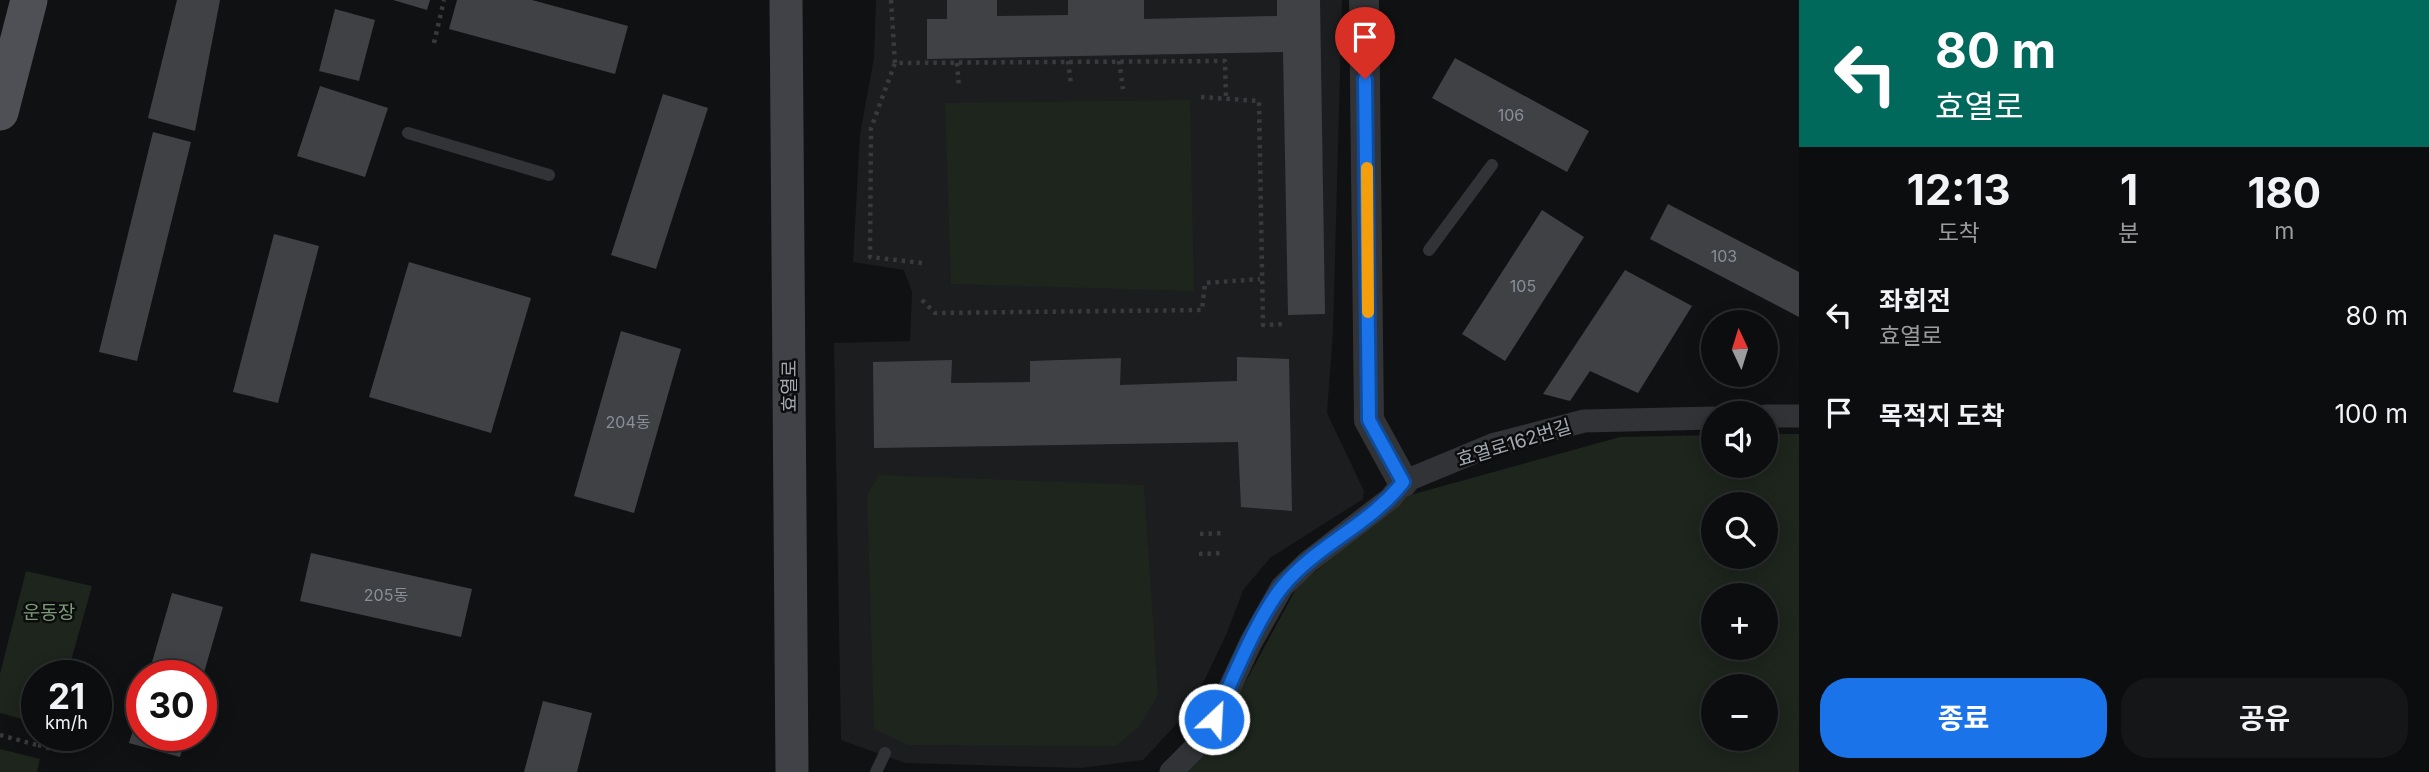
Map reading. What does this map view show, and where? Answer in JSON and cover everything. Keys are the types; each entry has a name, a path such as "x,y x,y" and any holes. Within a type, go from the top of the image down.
{"main road":[{"path":"0,112 29,0"},
{"name":"효열로","path":"786,0 792,772"}],"street":[{"path":"1364,0 1369,420 1403,482"},
{"path":"1778,416 1799,415"},
{"name":"효열로162번길","path":"1171,772 1194,750 1214,719 1251,642 1282,587 1308,562 1391,498 1403,482 1492,445 1584,421 1701,418"}],"lane":[{"path":"408,133 549,174"},
{"path":"1429,250 1492,165"},
{"path":"876,772 885,753"}],"path":[{"path":"434,43 444,0"},
{"path":"891,0 895,63 871,128 870,257 922,263"},
{"path":"1068,61 1071,84"},
{"path":"1119,61 1123,89"},
{"path":"895,63 1225,61 1226,98"},
{"path":"957,63 959,88"},
{"path":"1201,97 1259,101 1260,279 1263,325 1284,324"},
{"path":"922,300 935,313 1202,310 1205,283 1260,279"},
{"path":"1200,534 1224,533"},
{"path":"1199,554 1223,553"},
{"path":"0,736 21,741"}],"shaded area":[{"path":"876,0 1342,0 1333,332 1327,413 1364,491 1363,499 1270,558 1243,590 1227,633 1205,679 1182,718 1143,760 1081,768 905,763 841,740 834,343 910,341 912,292 904,270 853,262 860,134 874,58"}],"green space":[{"path":"1190,100 1194,291 951,284 945,103"},
{"path":"1778,434 1799,434 1799,772 1186,772 1227,716 1297,587 1403,497 1620,437 1701,435 1701,478 1778,478"},
{"path":"879,475 1144,485 1158,695 1139,727 1116,746 908,745 874,729 867,494"},
{"name":"운동장","path":"26,571 92,586 71,660 21,660 21,719 0,713 0,674"},
{"path":"0,749 40,759 37,772 0,772"}],"building":[{"path":"177,0 220,0 195,131 148,118"},
{"path":"393,0 430,0 427,10"},
{"path":"457,0 532,0 628,26 615,74 449,29"},
{"path":"947,0 997,0 997,16 1068,15 1068,0 1144,0 1144,19 1277,16 1277,0 1320,0 1325,314 1288,315 1283,52 927,59 927,19 947,19"},
{"path":"335,9 375,20 359,81 319,71"},
{"path":"1455,58 1589,131 1567,172 1432,98"},
{"path":"320,86 388,108 365,177 297,156"},
{"path":"663,94 708,108 656,269 611,255"},
{"path":"153,132 191,142 137,361 99,352"},
{"path":"1668,204 1799,272 1799,317 1650,239"},
{"path":"1542,210 1584,237 1505,361 1462,334"},
{"path":"274,234 319,246 278,403 233,392"},
{"path":"409,262 531,298 491,433 369,397"},
{"path":"1625,270 1692,306 1638,393 1590,371 1570,401 1543,394"},
{"path":"621,331 681,349 634,513 574,496"},
{"path":"1237,357 1289,359 1292,511 1241,507 1238,442 874,448 873,362 952,360 951,383 1030,382 1030,361 1121,358 1120,385 1237,381"},
{"path":"311,553 472,589 461,637 300,601"},
{"path":"172,593 223,607 208,660 153,660"},
{"path":"543,701 592,713 577,772 524,772"},
{"path":"158,751 182,751 180,757"}],"slow traffic":[{"path":"1367,168 1368,312"}],"route":[{"path":"1214,719 1251,642 1282,587 1308,562 1391,498 1403,482 1369,420 1365,79"}]}
